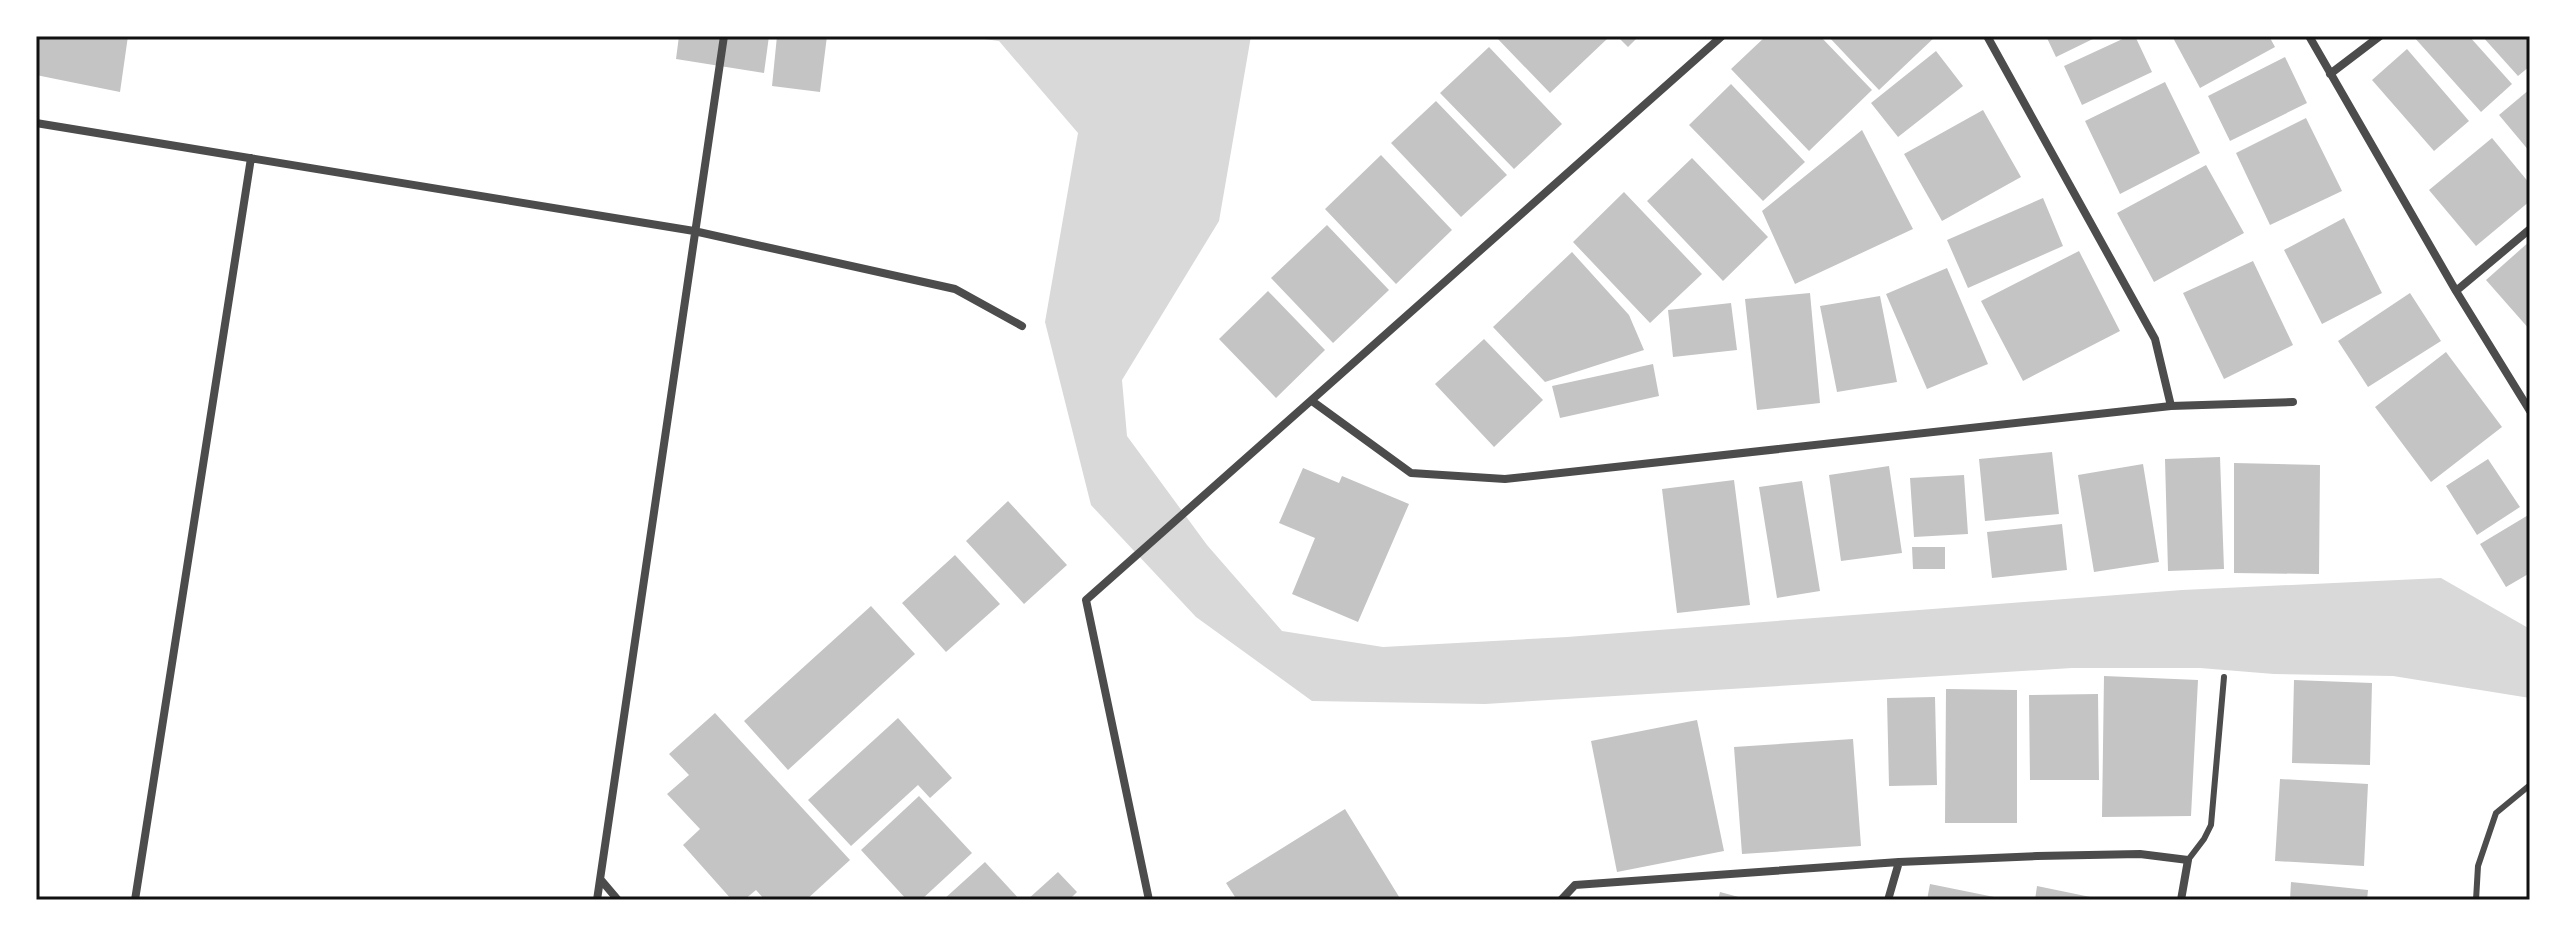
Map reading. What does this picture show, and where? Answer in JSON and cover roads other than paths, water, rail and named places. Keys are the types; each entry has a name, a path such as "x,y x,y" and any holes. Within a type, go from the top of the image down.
{"street":[{"path":"597,900 724,36"},
{"path":"1149,900 1086,600 1722,36"},
{"path":"1987,36 2155,339 2171,406"},
{"path":"2309,36 2456,291 2530,411"},
{"path":"2330,74 2380,36"},
{"path":"36,123 694,231 955,289 1022,326"},
{"path":"135,900 251,158"},
{"path":"2456,291 2530,229"},
{"path":"1312,401 1411,473 1505,479 2171,406 2293,402"},
{"path":"1561,900 1575,885 1899,862 2140,854 2188,860 2181,900"},
{"path":"1888,900 1899,862"},
{"path":"601,880 618,900"}],"lane":[{"path":"2188,860 2211,825 2224,677"},
{"path":"2476,900 2478,866 2496,813 2530,785"}]}
